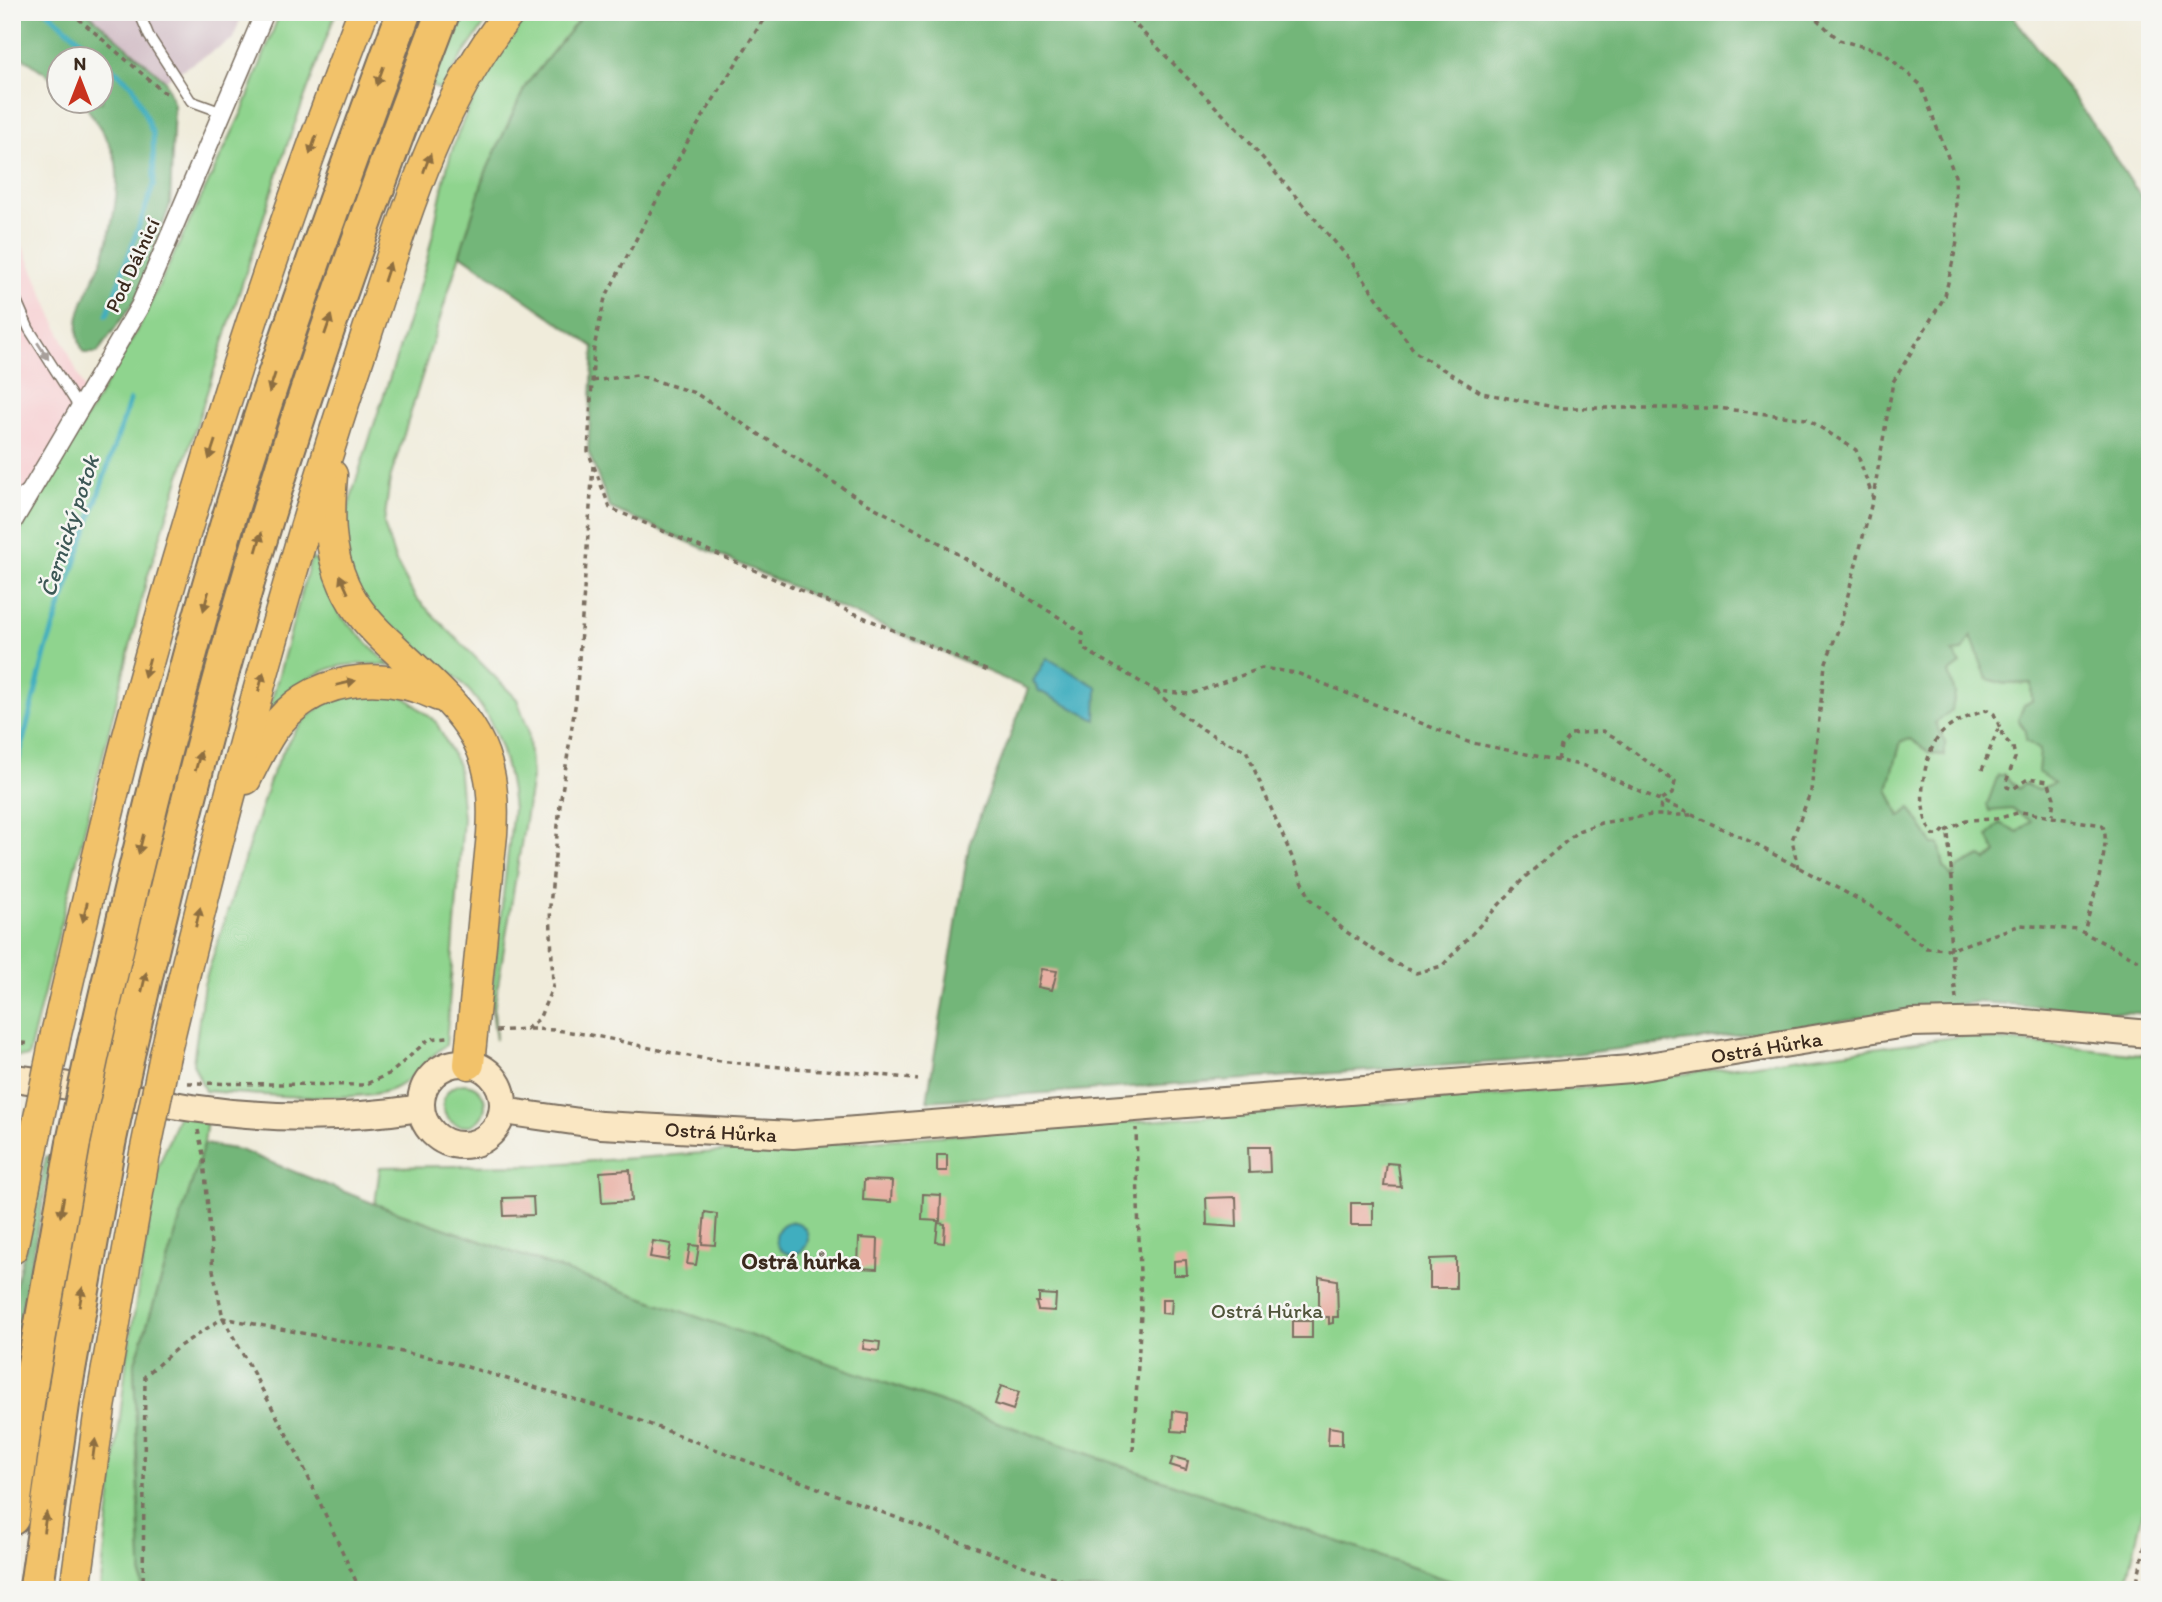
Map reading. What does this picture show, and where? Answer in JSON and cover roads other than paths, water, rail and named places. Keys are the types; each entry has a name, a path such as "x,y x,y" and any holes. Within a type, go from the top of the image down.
{"highway":[{"path":"12,1250 56,1034 125,750 173,575 270,268 363,12"},
{"path":"12,1518 28,1400 74,1140 164,752 225,530 277,366 404,12"},
{"path":"36,1590 62,1401 108,1146 198,759 260,537 364,218 443,12"},
{"path":"75,1590 100,1408 145,1153 165,1055 216,843 299,545 402,227 442,123 477,57 510,12"},
{"path":"335,430 330,527 334,557 343,584 375,630 455,706 480,743 493,790 471,1045"},
{"path":"216,843 271,732 308,698 338,684 371,679 407,684 455,706"}],"main road":[{"name":"Ostrá Hůrka","path":"503,1111 601,1125 793,1135 1630,1069 1911,1023 2003,1021 2150,1034"},
{"path":"471,1045 492,1075 503,1098 503,1111 491,1134 480,1141 455,1145 432,1132 421,1108 426,1084 434,1074 457,1063 471,1045"},
{"path":"12,1078 191,1096 309,1117 357,1116 421,1108"}],"street":[{"name":"Pod Dálnicí","path":"12,523 140,306 225,113 265,12"}],"lane":[{"path":"139,12 149,36 191,100 225,113"},
{"path":"12,290 29,329 80,409"},
{"path":"12,501 35,482"}],"water":[{"path":"1047,658 1097,687 1096,720 1039,691 1033,681"},
{"path":"792,1222 804,1226 808,1238 804,1250 792,1254 780,1250 776,1238 780,1226"}],"waterway":[{"name":"Černický potok","path":"48,12 133,86 153,134 154,184 107,315"},
{"name":"Černický potok","path":"12,785 46,650 130,400"}],"district":[{"name":"Ostrá hůrka","path":"801,1261"}]}
